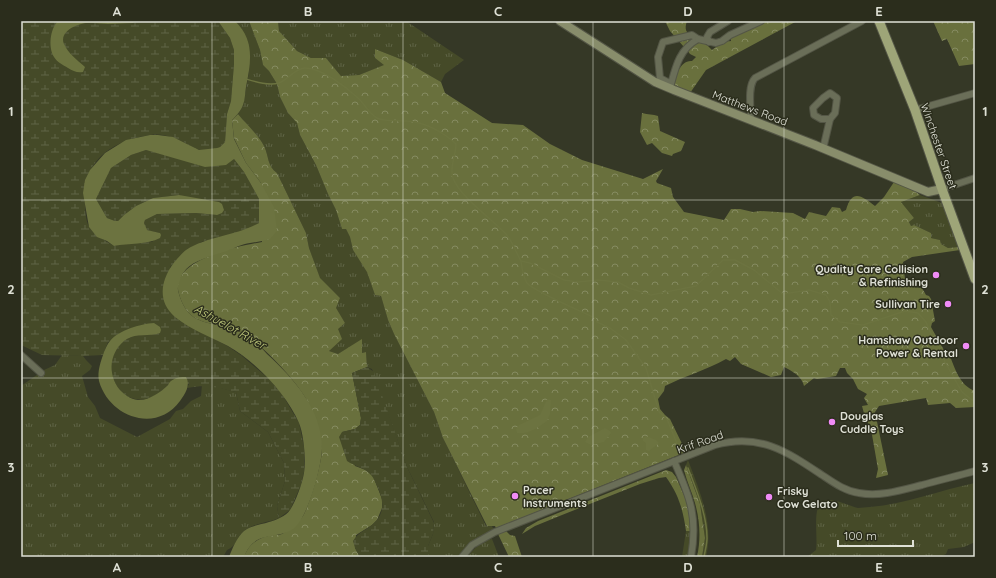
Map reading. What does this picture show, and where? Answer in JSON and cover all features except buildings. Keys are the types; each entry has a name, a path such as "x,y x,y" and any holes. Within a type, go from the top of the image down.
{"main road":[{"name":"Winchester Street","path":"879,21 915,110 942,189 972,262 975,279"}],"street":[{"name":"Matthews Road","path":"560,21 655,82 823,148 928,192 942,189"},
{"path":"709,42 707,37 710,32 728,21"},
{"path":"698,39 690,43 679,57 671,84 660,78 658,57 663,42 692,35 698,39 716,43 761,21"},
{"path":"751,120 750,89 752,80 862,21"},
{"path":"823,148 830,119 836,112 837,98 830,94 823,98 813,108 814,115 820,119 830,119"},
{"path":"915,110 975,94"},
{"path":"942,189 975,178"},
{"path":"21,355 41,373"},
{"name":"Krif Road","path":"462,557 472,545 495,532 723,443 745,441 765,444 793,455 839,486 853,492 867,494 897,491 975,471"},
{"path":"674,461 687,490 693,512 694,530 691,557"}],"green space":[{"path":"21,21 218,21 230,38 234,50 234,64 231,101 227,114 225,142 220,147 208,150 199,150 166,136 151,135 137,137 112,148 93,165 87,177 85,190 86,214 92,231 114,246 127,243 152,242 160,233 146,230 144,223 145,220 157,214 196,213 217,215 179,195 153,198 136,206 118,221 107,218 96,199 111,168 131,155 146,150 173,157 234,159 244,172 259,199 259,223 247,230 201,242 170,267 189,325 229,347 269,379 282,394 299,423 304,447 304,472 301,485 290,510 279,518 277,506 285,481 284,463 268,432 240,411 236,392 200,386 187,388 189,384 171,381 156,395 142,400 129,397 119,389 113,377 111,364 116,350 130,337 137,335 157,334 160,327 108,342 103,355 42,355 21,345"},
{"path":"235,21 249,21 260,50 263,65 269,71 277,84 280,97 288,113 297,123 300,135 316,165 336,210 342,229 346,229 350,237 353,250 367,271 375,295 381,296 394,334 434,412 443,438 486,526 492,526 494,531 470,544 459,557 428,557 428,546 433,534 434,522 407,467 372,369 367,367 366,352 362,353 362,340 338,354 329,351 338,328 345,323 335,308 340,298 320,279 309,248 306,233 277,173 271,167 266,150 255,133 238,114 243,106 249,72"},
{"path":"249,21 278,21 279,31 297,51 311,58 326,58 341,76 359,75 384,65 375,58 375,49 403,60 441,82 445,93 492,123 523,125 550,144 582,160 643,179 663,169 656,181 657,183 671,188 673,197 684,212 724,220 731,209 740,209 753,212 793,213 805,219 809,212 826,216 832,207 840,208 842,212 846,210 851,199 858,196 875,206 884,197 894,182 907,185 920,195 901,202 914,218 909,222 911,226 914,225 931,233 931,238 940,240 941,244 948,248 958,247 960,250 912,257 903,262 905,279 908,279 910,287 922,288 926,295 931,299 935,321 932,323 931,327 945,352 949,354 961,380 965,385 975,391 975,407 956,408 950,403 928,405 926,398 879,406 875,412 888,475 876,478 878,469 871,429 865,417 862,406 868,405 864,398 867,394 858,389 845,368 840,368 836,376 817,379 814,378 804,386 799,377 784,367 781,375 771,377 741,364 735,357 730,361 726,359 665,386 664,391 658,399 660,409 670,419 686,452 496,528 495,526 487,526 443,438 434,412 394,334 381,296 375,295 367,272 353,250 350,237 346,229 342,229 336,210 316,165 300,135 297,123 288,113 280,97 277,84 269,71 263,65 260,50"},
{"path":"278,21 406,21 464,60 445,74 441,82 403,60 375,49 375,58 385,65 359,75 341,76 326,58 311,58 297,51 279,31"},
{"path":"665,21 687,21 686,31 693,38 684,47 670,31"},
{"path":"765,21 797,21 706,70 690,93 673,87 681,66 688,61 692,61 696,57 690,54 687,50 696,42 705,43 712,50 723,42 731,41 731,37"},
{"path":"933,21 975,21 975,64 959,66 947,39 942,41"},
{"path":"642,113 658,116 660,131 685,142 681,151 673,154 672,156 662,153 652,143 647,145 640,132"},
{"path":"238,114 255,133 266,150 271,167 277,173 306,233 309,248 320,278 340,298 336,308 345,323 338,329 342,339 329,351 338,354 362,339 362,353 366,352 367,367 352,373 361,418 360,425 355,429 342,432 355,466 366,470 373,476 382,499 382,508 377,520 356,535 355,548 360,557 244,557 252,544 259,539 282,534 302,518 315,483 322,449 307,401 284,370 265,350 237,330 196,319 187,311 179,294 178,282 184,272 194,264 223,251 262,242 261,183 246,163 234,138 232,120"},
{"path":"920,195 942,203 958,247 948,248 941,244 940,240 931,238 931,233 914,225 911,226 909,222 914,218 901,202"},
{"path":"62,355 83,356 92,366 90,370 82,376 88,397 95,406 100,418 137,437 170,419 176,411 183,409 191,401 201,396 202,385 236,392 240,411 268,432 284,463 285,481 277,506 279,518 247,529 241,534 235,544 227,550 223,557 21,557 21,386 44,370 55,365"},
{"path":"367,367 374,372 407,467 434,523 433,534 428,546 428,557 360,557 355,548 353,541 357,535 378,519 382,510 381,496 373,477 366,471 347,461 339,437 342,432 355,429 360,425 361,418 352,373"},
{"path":"688,460 701,496 707,520 708,545 706,557 702,557 705,538 700,504 686,465"},
{"path":"686,465 700,504 705,538 702,557 697,557 699,544 699,523 695,503 684,470"},
{"path":"666,470 672,472 676,477 687,502 692,531 686,531 680,503 666,477 640,484 535,526 522,534 526,528 538,521"},
{"path":"975,483 975,542 964,547 948,549 946,554 939,557 807,557 816,550 816,519 818,508 824,501 833,500 858,508 897,503"},
{"path":"506,531 510,535 515,536 522,557 509,557 498,534"},
{"path":"686,531 692,531 689,557 682,557"},
{"path":"492,539 499,557 467,557 475,548"}],"shaded area":[{"path":"58,21 135,21 133,23 115,24 86,23 78,25 66,32 63,39 64,44 70,53 85,67 83,72 77,72 60,63 55,59 52,53 51,38 55,24"},
{"path":"218,21 235,21 246,36 249,44 250,60 244,101 241,109 232,120 234,139 246,163 261,183 274,207 277,231 270,239 241,245 203,259 187,268 178,285 178,292 187,311 196,319 207,323 225,326 240,332 257,344 287,373 304,395 311,407 321,434 322,448 317,478 309,503 299,523 293,529 286,532 254,542 244,557 229,557 239,536 250,527 278,519 283,516 290,510 297,497 305,468 301,428 287,401 269,379 249,360 228,346 194,330 175,317 165,303 163,288 172,266 186,250 203,242 241,231 259,223 259,199 244,172 234,159 226,165 205,167 146,150 131,155 111,168 96,199 107,218 118,221 136,206 153,198 179,195 219,202 222,204 224,210 222,213 217,215 196,213 157,214 145,220 144,223 147,230 160,233 160,238 144,243 114,246 97,237 89,227 83,193 85,180 90,170 105,153 126,140 150,135 173,137 199,150 217,148 225,142 227,114 231,101 234,50 230,38"},
{"path":"154,323 160,327 160,333 131,337 121,344 116,350 113,356 112,370 116,384 124,394 130,398 138,400 154,396 170,382 178,378 186,377 188,386 180,401 170,411 159,417 146,419 134,417 123,412 112,404 104,394 99,381 99,374 104,352 108,343 114,337 130,328"},
{"path":"547,399 551,400 550,414 547,421 529,432 517,433 516,429 519,425 540,415"},
{"path":"605,428 611,433 604,442 591,445 585,442 588,437"},
{"path":"646,436 656,440 659,443 649,451 646,450 646,443 643,441 643,438"}],"waterway":[{"path":"246,79 262,83 275,84 279,83 298,70 305,68 312,69 319,71 347,89 363,103 371,114 377,118 420,123 445,135 456,144 452,174 462,193 506,234 511,240 521,261 530,263 564,280 578,282 598,280 618,282 629,288 651,295 696,286 723,260 735,260 754,270 783,294 809,290 826,295 830,302 831,315 840,322 863,325 905,311 918,313 926,322 931,334 942,352 945,362 962,392 972,400 975,400"},
{"path":"521,261 525,278 531,287 595,318 597,322 610,328 626,340 646,368 659,412 667,419 678,446"},
{"path":"688,468 700,502 707,529 704,557"}],"place":[{"name":"Quality Care Collision & Refinishing","path":"936,275"},
{"name":"Sullivan Tire","path":"948,304"},
{"name":"Hamshaw Outdoor Power & Rental","path":"966,346"},
{"name":"Douglas Cuddle Toys","path":"832,422"},
{"name":"Pacer Instruments","path":"515,496"},
{"name":"Frisky Cow Gelato","path":"769,497"}],"water label":[{"name":"Ashuelot River","path":"230,327"}]}
